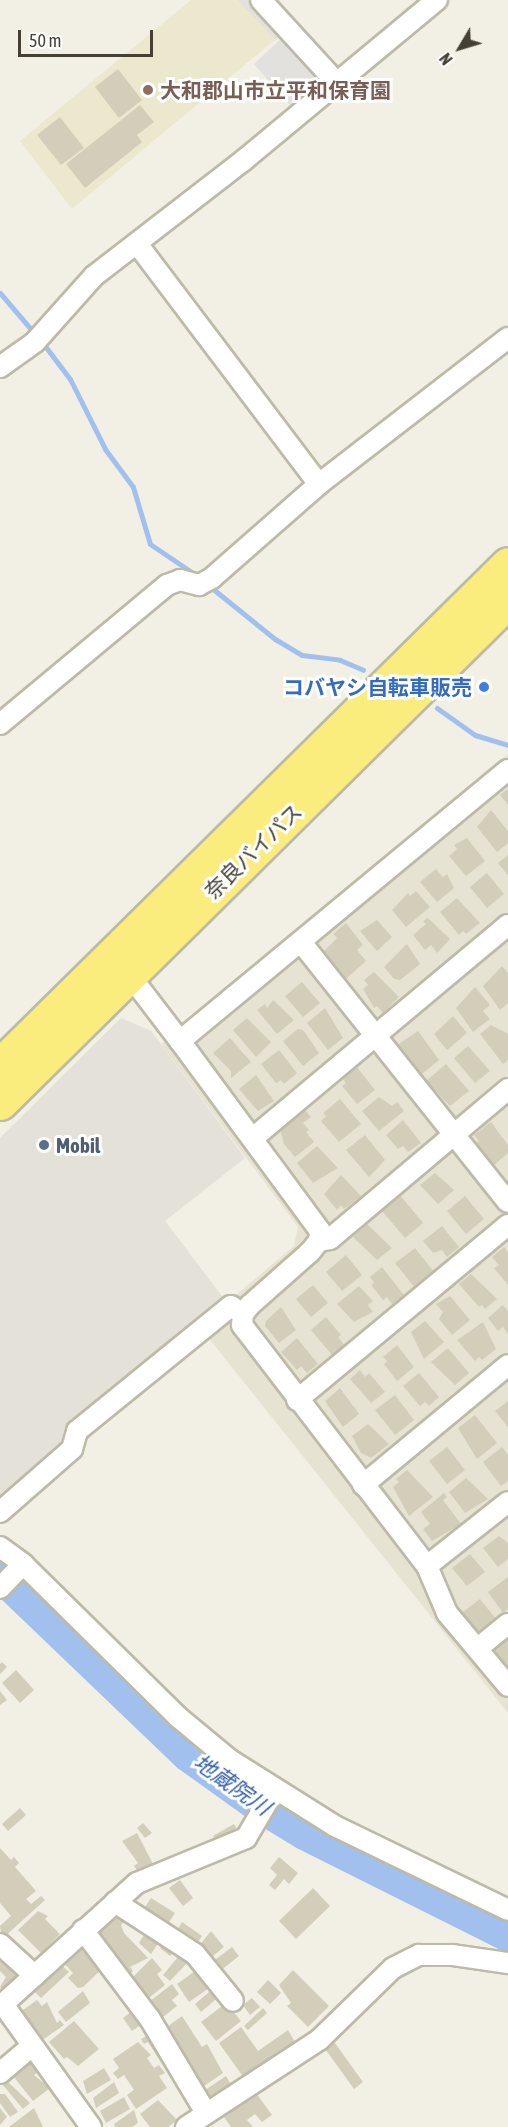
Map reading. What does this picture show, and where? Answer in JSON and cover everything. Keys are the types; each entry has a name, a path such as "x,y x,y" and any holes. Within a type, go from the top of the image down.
{"highway":[{"name":"奈良バイパス","path":"0,1065 508,564"},
{"name":"奈良バイパス","path":"0,1103 128,973 508,601"}],"street":[{"path":"261,0 337,83"},
{"path":"0,367 40,336 94,276 138,245 437,0"},
{"path":"138,245 319,484"},
{"path":"0,724 167,585 180,580 206,582 319,484 508,338"},
{"path":"180,1041 508,770"},
{"path":"253,1138 508,925"},
{"path":"301,942 508,1202"},
{"path":"128,973 314,1220 320,1231 319,1241"},
{"path":"508,1089 330,1239 319,1241 243,1314 242,1325 247,1335 427,1566 447,1612 508,1686"},
{"path":"297,1400 508,1225"},
{"path":"0,1512 72,1449 77,1431 231,1306 243,1314"},
{"path":"363,1485 508,1365"},
{"path":"427,1566 508,1502"},
{"path":"0,1547 178,1717 230,1760 274,1792 335,1826 508,1910"},
{"path":"0,1588 20,1567"},
{"path":"478,1648 508,1624"},
{"path":"91,2127 1,2005 138,1883 246,1838 274,1792"},
{"path":"115,1902 195,1954 233,2001"},
{"path":"83,1930 150,2019 207,2113"},
{"path":"0,1944 36,1976"},
{"path":"186,2127 319,2040 393,1968 419,1955 453,1955 508,1963"},
{"path":"0,2073 32,2046"}],"shaded area":[{"name":"大和郡山市立平和保育園","path":"191,0 252,0 283,33 72,209 20,141"},
{"path":"238,0 252,0 283,33 275,40"},
{"path":"284,36 327,82 296,112 254,64"},
{"path":"508,754 508,1713 199,1326 294,1246 298,1227 161,1044"},
{"path":"121,1018 151,1031 245,1158 165,1221 222,1296 187,1325 189,1334 72,1446 0,1506 0,1138"}],"building":[{"path":"118,69 142,100 119,118 95,87"},
{"path":"140,105 154,122 137,135 142,142 85,188 66,164"},
{"path":"60,117 84,148 61,165 37,135"},
{"path":"508,789 508,805 500,795"},
{"path":"491,810 508,831 508,843 497,852 477,827"},
{"path":"467,838 485,861 466,876 449,856 457,849 454,845"},
{"path":"508,855 508,875 498,863"},
{"path":"436,869 443,877 447,874 454,888 437,902 420,882"},
{"path":"487,873 504,894 487,908 470,887"},
{"path":"416,891 430,907 406,927 392,910 408,893 410,896"},
{"path":"457,898 480,923 466,934 463,931 459,935 440,912"},
{"path":"428,918 450,939 437,953 431,945 425,950 413,935 426,924 423,921"},
{"path":"377,920 392,937 377,951 360,931"},
{"path":"346,923 363,945 357,950 366,961 346,979 323,952 337,938 333,934"},
{"path":"407,944 420,964 400,980 394,979 384,967"},
{"path":"502,966 508,973 508,1003 500,1010 483,986"},
{"path":"374,972 399,997 383,1013 377,1006 374,1008 363,989 368,985 364,980"},
{"path":"302,982 320,1003 303,1017 285,996"},
{"path":"475,987 490,1005 483,1011 490,1019 473,1032 456,1008"},
{"path":"273,1000 294,1020 277,1034 257,1010 265,1004 267,1008"},
{"path":"325,1008 343,1038 328,1050 307,1023"},
{"path":"453,1016 467,1033 447,1050 434,1034"},
{"path":"247,1018 271,1042 256,1057 233,1030"},
{"path":"491,1025 508,1034 508,1060 503,1064 480,1034"},
{"path":"298,1029 303,1030 319,1053 303,1066 283,1041"},
{"path":"418,1031 439,1060 422,1074 397,1045"},
{"path":"230,1038 251,1062 231,1078 231,1071 213,1053"},
{"path":"468,1046 490,1071 475,1083 454,1058"},
{"path":"279,1050 297,1073 284,1084 281,1080 276,1083 261,1064"},
{"path":"446,1064 469,1091 450,1106 426,1081"},
{"path":"357,1067 375,1090 357,1104 342,1086 346,1083 343,1079"},
{"path":"256,1075 274,1101 258,1111 239,1089"},
{"path":"379,1097 392,1106 397,1102 404,1111 379,1131 362,1111"},
{"path":"340,1099 361,1124 339,1142 321,1121 326,1116 323,1113"},
{"path":"304,1109 311,1117 303,1123 309,1130 306,1132 314,1142 295,1157 284,1144 280,1129"},
{"path":"403,1120 421,1143 408,1152 403,1146 398,1149 386,1135"},
{"path":"491,1122 508,1145 508,1153 493,1166 475,1144 479,1141 474,1135"},
{"path":"365,1135 385,1160 369,1177 346,1150"},
{"path":"317,1146 338,1168 313,1183 297,1163"},
{"path":"435,1173 454,1190 438,1204 420,1185"},
{"path":"341,1175 361,1196 344,1209 341,1205 337,1210 324,1194"},
{"path":"400,1195 423,1223 405,1238 382,1211"},
{"path":"465,1196 484,1219 466,1234 447,1211"},
{"path":"367,1224 392,1248 377,1260 353,1237"},
{"path":"442,1226 459,1247 447,1257 442,1250 433,1253 423,1241"},
{"path":"504,1247 508,1252 508,1285 494,1268 499,1265 492,1257"},
{"path":"415,1248 434,1272 415,1288 395,1263"},
{"path":"346,1255 362,1275 342,1291 326,1272"},
{"path":"382,1267 404,1295 392,1304 387,1297 383,1300 371,1285 374,1283 370,1277"},
{"path":"471,1274 497,1299 485,1309 482,1305 479,1307 459,1284"},
{"path":"313,1285 328,1303 311,1317 296,1299"},
{"path":"359,1286 373,1301 368,1305 373,1312 354,1322 337,1304"},
{"path":"450,1296 470,1320 452,1335 439,1319 443,1312 436,1304"},
{"path":"503,1305 508,1311 508,1334 503,1327 498,1331 488,1318"},
{"path":"281,1307 296,1330 279,1343 265,1326 266,1321"},
{"path":"326,1317 341,1335 338,1337 344,1345 332,1355 311,1330"},
{"path":"425,1321 444,1342 424,1359 411,1332"},
{"path":"483,1322 496,1349 482,1360 479,1357 475,1361 457,1340"},
{"path":"297,1338 318,1364 307,1373 301,1366 297,1370 281,1352"},
{"path":"397,1345 414,1367 397,1381 384,1364 387,1361 383,1357"},
{"path":"448,1348 469,1373 455,1385 431,1362"},
{"path":"360,1370 365,1377 369,1373 385,1392 371,1403 350,1379"},
{"path":"419,1373 439,1397 429,1406 425,1402 420,1406 403,1386"},
{"path":"340,1388 359,1414 343,1427 325,1401"},
{"path":"395,1395 414,1420 395,1435 375,1410"},
{"path":"508,1401 508,1427 495,1411"},
{"path":"475,1415 497,1443 477,1459 458,1428"},
{"path":"368,1424 389,1444 371,1458 361,1453 352,1436"},
{"path":"447,1447 465,1470 447,1484 429,1461"},
{"path":"502,1447 508,1455 508,1481 501,1486 483,1462"},
{"path":"407,1470 433,1497 409,1516 393,1487 399,1482 396,1479"},
{"path":"466,1478 488,1499 465,1513 449,1492"},
{"path":"444,1493 447,1497 443,1500 461,1524 432,1541 423,1529 430,1524 421,1512"},
{"path":"499,1536 508,1543 508,1559 498,1567 483,1548"},
{"path":"470,1554 485,1572 467,1586 452,1568"},
{"path":"508,1577 508,1609 503,1613 488,1592"},
{"path":"480,1599 496,1619 477,1632 460,1614"},
{"path":"508,1638 508,1670 506,1671 493,1650"},
{"path":"2,1662 7,1667 0,1674 0,1664"},
{"path":"16,1670 34,1690 20,1703 2,1683"},
{"path":"0,1691 7,1700 0,1705"},
{"path":"20,1808 26,1815 8,1831 2,1824"},
{"path":"143,1823 152,1833 145,1838 137,1828"},
{"path":"234,1824 240,1834 219,1846 213,1836"},
{"path":"137,1833 153,1864 146,1873 144,1870 139,1873 134,1866 138,1863 122,1841"},
{"path":"0,1848 11,1860 14,1857 19,1863 15,1867 36,1891 26,1899 31,1904 41,1896 45,1900 2,1939 0,1926 11,1916 0,1903"},
{"path":"279,1857 298,1873 289,1884 284,1879 275,1890 269,1885 277,1875 270,1868"},
{"path":"180,1880 193,1898 183,1906 169,1888"},
{"path":"313,1888 330,1906 296,1939 279,1921"},
{"path":"151,1898 175,1913 166,1927 142,1912"},
{"path":"38,1911 48,1916 45,1919 60,1934 41,1953 18,1930"},
{"path":"117,1912 125,1921 121,1925 124,1933 148,1958 130,1967 133,1971 125,1978 91,1933"},
{"path":"182,1922 202,1936 195,1947 175,1934"},
{"path":"147,1930 161,1939 151,1954 139,1943"},
{"path":"211,1931 224,1947 208,1960 198,1947"},
{"path":"82,1942 105,1966 83,1987 78,1988 68,1978 73,1973 62,1961"},
{"path":"165,1942 175,1950 170,1956 160,1948"},
{"path":"232,1947 239,1956 220,1971 212,1962"},
{"path":"0,1952 26,1975 7,1994 0,1987 6,1977 0,1971"},
{"path":"182,1952 190,1960 170,1981 163,1975"},
{"path":"152,1958 162,1970 157,1974 165,1985 144,2002 128,1982"},
{"path":"59,1963 69,1972 41,1998 34,1991"},
{"path":"198,1969 215,1984 189,2002 177,1984"},
{"path":"293,1970 329,2006 308,2027 287,2006 291,2003 279,1985"},
{"path":"268,1980 281,1993 270,2004 257,1992"},
{"path":"172,1984 179,1994 172,2000 177,2006 158,2021 145,2005"},
{"path":"215,1987 221,1995 201,2012 195,2004"},
{"path":"83,1991 90,2003 66,2022 58,2012"},
{"path":"252,1998 260,2007 250,2015 243,2005"},
{"path":"37,2000 42,2006 47,2002 57,2023 60,2020 64,2025 38,2043 16,2015"},
{"path":"226,2003 241,2021 216,2041 201,2022"},
{"path":"263,2008 267,2013 248,2030 244,2026"},
{"path":"135,2009 145,2022 132,2031 123,2018"},
{"path":"182,2016 202,2047 207,2044 223,2073 204,2086 163,2030"},
{"path":"74,2021 99,2049 78,2066 67,2057 64,2059 49,2042"},
{"path":"241,2027 258,2051 288,2030 295,2042 244,2078 219,2043"},
{"path":"152,2033 178,2075 172,2079 148,2042 144,2044 141,2039"},
{"path":"332,2039 363,2082 354,2089 323,2046"},
{"path":"138,2042 151,2055 147,2058 154,2068 159,2065 165,2073 159,2076 167,2088 136,2109 127,2095 134,2090 124,2075 118,2079 113,2073 119,2068 113,2059"},
{"path":"31,2057 41,2070 34,2075 50,2088 33,2101 13,2076"},
{"path":"104,2068 111,2080 87,2094 83,2081"},
{"path":"226,2076 232,2086 207,2101 202,2092"},
{"path":"6,2080 30,2103 23,2109 2,2084"},
{"path":"114,2082 119,2093 96,2108 93,2098"},
{"path":"256,2093 272,2115 262,2122 255,2114 247,2120 253,2127 231,2127 224,2117"},
{"path":"0,2094 5,2094 18,2112 10,2117 0,2103"},
{"path":"124,2097 130,2109 106,2123 100,2111"},
{"path":"158,2100 177,2120 168,2127 150,2127 140,2114"},
{"path":"0,2108 7,2117 0,2125"},
{"path":"34,2108 43,2127 9,2127"},
{"path":"134,2110 138,2123 132,2127 115,2127 114,2124"}],"waterway":[{"path":"0,293 36,335"},
{"path":"42,342 70,379 105,449 133,487 150,544 199,577"},
{"path":"208,585 275,639 302,655 340,660 363,670"},
{"path":"437,708 475,735 508,745"},
{"name":"地蔵院川","path":"0,1575 188,1755 255,1803 304,1833 508,1935"}],"place":[{"name":"大和郡山市立平和保育園","path":"148,90"},
{"name":"コバヤシ自転車販売","path":"484,687"},
{"name":"Mobil","path":"44,1145"}]}
